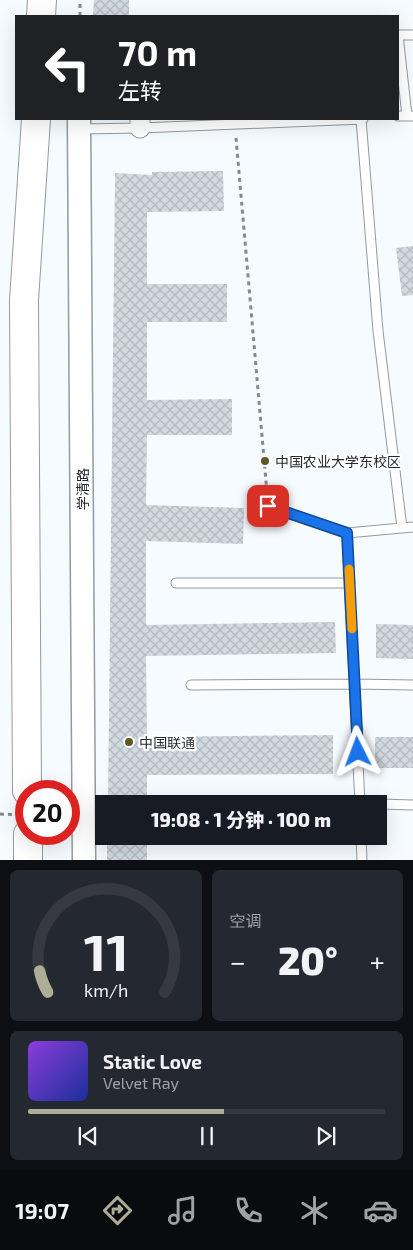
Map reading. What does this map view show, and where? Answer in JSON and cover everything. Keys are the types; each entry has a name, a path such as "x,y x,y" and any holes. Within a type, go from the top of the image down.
{"main road":[{"path":"41,15 42,0"},
{"path":"27,780 24,300 36,120"},
{"path":"28,845 28,860"}],"street":[{"name":"学清路","path":"79,124 84,860"}],"lane":[{"path":"399,35 413,35"},
{"path":"399,45 406,116"},
{"path":"79,124 235,124 337,120"},
{"path":"362,120 378,330 402,528"},
{"path":"268,506 347,533 413,527"},
{"path":"347,533 360,795"},
{"path":"176,583 350,583"},
{"path":"192,685 413,685"},
{"path":"387,804 413,804"},
{"path":"361,845 362,860"}],"path":[{"path":"80,0 80,15"},
{"path":"235,124 268,506"},
{"path":"0,814 15,814"}],"building":[{"path":"94,0 129,0 129,15 93,15"},
{"path":"223,171 224,211 147,212 147,284 227,284 227,322 147,322 147,400 232,399 232,435 147,435 146,505 244,508 243,544 146,541 146,625 335,622 336,653 146,656 147,737 333,735 333,774 147,775 147,795 108,795 115,173 152,175 152,172"},
{"path":"413,246 413,295 402,296 396,248"},
{"path":"376,624 413,625 413,659 376,658"},
{"path":"375,737 413,737 413,768 375,768"},
{"path":"107,845 147,845 147,860 107,860"}],"slow traffic":[{"path":"349,569 352,629"}],"place":[{"name":"中国农业大学东校区","path":"265,461"},
{"name":"中国联通","path":"129,742"}],"route":[{"path":"268,506 347,533 358,752"}]}
